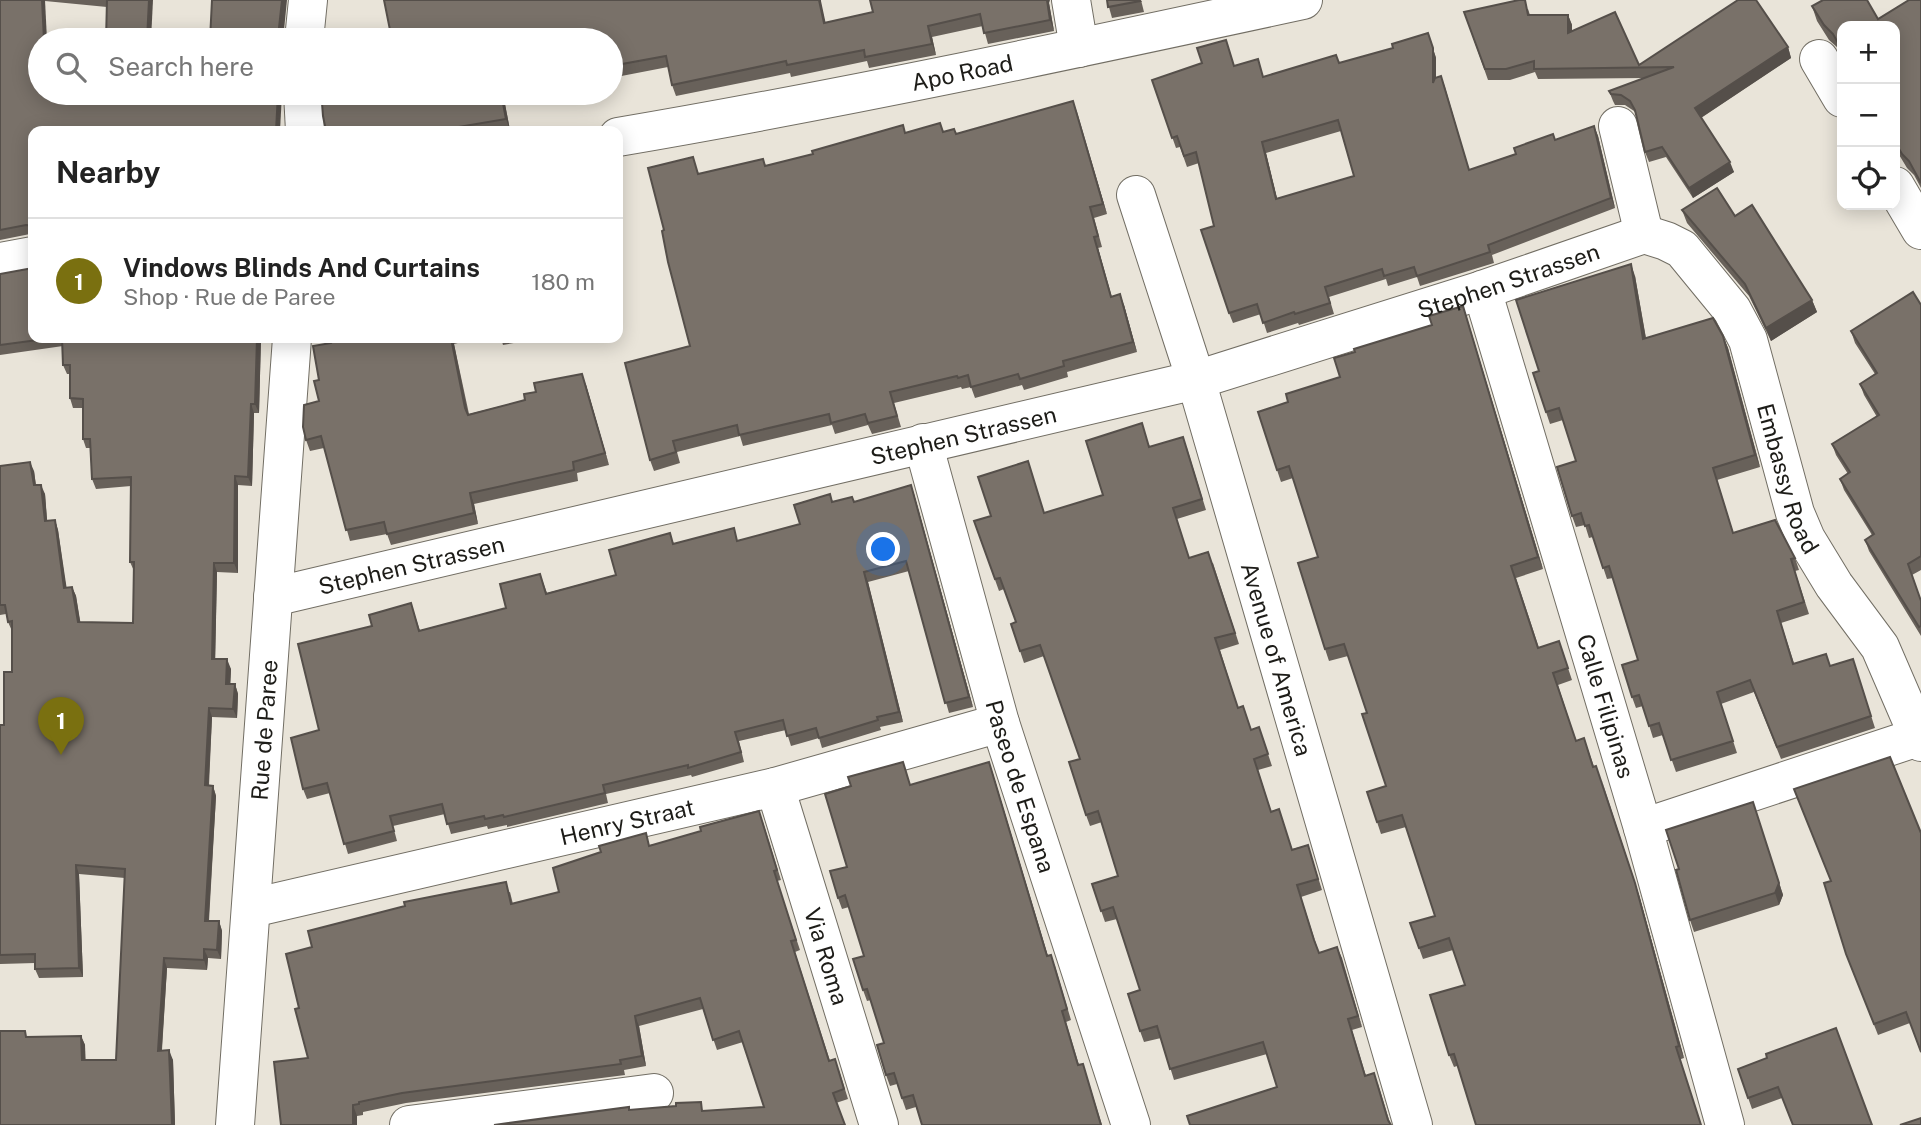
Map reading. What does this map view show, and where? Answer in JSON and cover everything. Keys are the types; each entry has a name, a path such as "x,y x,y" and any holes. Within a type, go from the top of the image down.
{"street":[{"path":"305,28 308,0"},
{"path":"1071,0 1079,48"},
{"name":"Apo Road","path":"623,136 1079,48 1303,0"},
{"path":"1819,59 1837,90"},
{"path":"304,105 305,126"},
{"path":"1618,126 1644,234"},
{"path":"1900,194 1921,230"},
{"name":"Avenue of America","path":"1136,195 1196,380 1413,1125"},
{"name":"Stephen Strassen","path":"273,597 1196,380 1482,290 1644,234"},
{"name":"Embassy Road","path":"1644,234 1682,249 1732,310 1748,340 1795,513 1806,539 1833,585 1880,647 1919,739"},
{"path":"0,262 28,257"},
{"name":"Calle Filipinas","path":"1482,290 1643,828 1725,1125"},
{"name":"Rue de Paree","path":"235,1125 292,343"},
{"name":"Paseo de Espana","path":"923,443 1000,723 1131,1125"},
{"name":"Henry Straat","path":"252,908 775,787 1000,723"},
{"path":"1643,828 1919,739"},
{"name":"Via Roma","path":"775,787 879,1125"},
{"path":"409,1125 654,1093"}],"building":[{"path":"0,0 42,0 43,28 28,28 28,105 277,105 276,126 28,126 28,225 0,230"},
{"path":"107,0 149,0 148,28 106,28"},
{"path":"212,0 282,0 279,28 211,28"},
{"path":"384,0 819,0 824,23 873,12 870,0 1047,0 1050,20 984,33 980,14 928,26 932,44 865,57 864,50 787,65 786,61 672,85 666,56 623,64 623,28 390,28"},
{"path":"1107,0 1139,0 1140,1 1108,7"},
{"path":"1525,0 1528,15 1568,15 1568,33 1615,12 1639,65 1738,0 1756,0 1788,47 1695,108 1730,162 1689,188 1662,147 1645,152 1635,110 1630,101 1609,91 1674,67 1534,69 1534,61 1506,69 1485,69 1464,12"},
{"path":"1823,0 1867,0 1878,19 1909,0 1921,0 1921,183 1900,151 1900,21 1837,21 1837,41 1812,6"},
{"path":"1428,33 1433,48 1433,83 1435,78 1441,76 1469,170 1516,154 1514,148 1553,134 1555,140 1594,126 1611,198 1488,245 1490,252 1417,276 1414,267 1384,276 1382,269 1325,287 1330,303 1295,314 1294,312 1263,323 1257,304 1229,313 1201,230 1214,226 1196,152 1184,156 1177,136 1172,138 1152,80 1202,63 1197,48 1226,40 1234,66 1258,59 1263,77 1336,55 1339,63 1393,48 1392,44","holes":["1338,120 1354,176 1276,199 1262,142"]},
{"path":"1073,101 1103,204 1090,207 1098,236 1094,237 1111,297 1120,294 1133,342 1063,361 1064,366 1020,379 1018,374 971,387 968,375 957,376 890,392 897,416 868,423 865,414 831,423 829,414 739,435 737,425 673,441 676,452 650,460 625,363 690,346 668,262 662,231 664,230 648,168 693,157 698,174 763,159 765,166 813,154 812,151 903,125 905,133 940,123 943,132 954,129 956,134"},
{"path":"322,105 503,105 506,119 465,126 325,126"},
{"path":"1717,188 1735,216 1752,205 1812,300 1766,328 1745,284 1682,210"},
{"path":"1631,264 1643,339 1713,318 1723,336 1755,455 1713,468 1733,533 1775,520 1795,558 1791,559 1804,602 1777,611 1793,664 1826,654 1830,666 1853,659 1871,716 1777,747 1750,680 1717,692 1733,741 1671,760 1659,723 1649,726 1639,695 1632,697 1622,665 1638,660 1609,566 1603,568 1589,525 1585,526 1581,513 1572,516 1557,467 1576,461 1559,408 1546,412 1533,373 1539,371 1516,300"},
{"path":"28,269 28,341 0,345 0,274"},
{"path":"1913,292 1921,305 1921,556 1908,564 1921,601 1919,627 1865,540 1874,534 1840,479 1850,472 1832,444 1879,415 1860,384 1877,373 1851,331"},
{"path":"1463,306 1538,557 1511,566 1538,648 1559,641 1568,668 1553,673 1576,741 1584,738 1593,767 1596,766 1635,883 1679,1046 1676,1047 1701,1125 1476,1125 1454,1054 1449,1055 1430,995 1465,985 1449,938 1419,948 1410,923 1435,916 1402,815 1377,822 1367,792 1386,786 1362,714 1367,713 1344,644 1325,649 1298,563 1318,557 1289,466 1277,470 1258,412 1288,402 1286,394 1340,377 1334,358 1355,352 1354,349 1432,325 1429,316"},
{"path":"62,343 257,343 255,404 251,404 248,477 235,476 234,563 214,563 212,659 227,659 226,684 235,684 233,709 209,708 205,785 213,786 205,921 219,921 217,950 204,949 204,960 164,958 158,1051 169,1050 172,1125 0,1125 0,1031 25,1031 26,1037 81,1036 82,1060 116,1060 125,869 76,865 79,968 35,969 35,954 0,955 0,725 4,725 4,672 12,672 12,621 8,622 5,605 0,605 0,466 30,462 34,485 41,485 45,521 55,520 64,588 72,587 78,622 133,623 134,562 130,562 131,477 92,479 90,439 83,439 83,399 70,398 70,365 63,365"},
{"path":"331,343 452,343 468,415 525,400 524,394 536,392 534,383 582,374 605,453 573,462 574,470 470,493 474,513 387,534 384,522 346,530 321,436 306,440 303,427 304,405 319,401 314,381 319,380 313,346"},
{"path":"1142,423 1149,447 1183,437 1202,499 1173,508 1189,558 1208,552 1235,633 1215,638 1238,708 1243,706 1251,730 1259,727 1268,754 1254,759 1271,812 1279,809 1292,850 1308,845 1318,879 1297,885 1319,953 1337,947 1358,1016 1348,1019 1365,1076 1374,1073 1391,1125 1190,1125 1187,1116 1277,1087 1263,1042 1170,1069 1157,1026 1140,1031 1128,994 1140,990 1113,907 1101,911 1092,884 1118,876 1098,811 1086,815 1069,762 1080,759 1040,645 1020,651 1011,624 1016,622 1000,578 995,579 974,521 991,516 978,477 1028,461 1044,513 1103,495 1086,441"},
{"path":"911,485 969,697 945,703 906,561 864,572 899,712 877,717 878,720 819,738 816,728 787,736 783,720 735,732 741,752 688,768 688,765 603,785 605,793 504,817 485,819 484,816 447,824 442,804 390,816 394,831 344,844 327,783 303,789 291,738 319,730 298,644 372,626 369,615 411,603 419,631 506,608 500,584 540,574 546,594 616,575 609,550 670,533 673,544 734,528 737,541 800,524 794,505 830,494 832,502 852,497 854,502"},
{"path":"1890,757 1921,833 1921,1052 1906,1012 1874,1024 1846,954 1824,883 1831,881 1794,789"},
{"path":"903,762 910,785 989,762 1047,956 1051,955 1067,1009 1062,1011 1078,1065 1083,1064 1101,1125 922,1125 913,1095 902,1098 894,1073 886,1075 877,1045 884,1043 867,989 863,990 853,959 864,956 845,895 838,898 830,871 847,867 825,794 851,786 848,777"},
{"path":"1753,802 1779,883 1775,893 1690,920 1676,870 1679,869 1666,830"},
{"path":"759,811 777,870 774,871 796,940 791,941 829,1061 835,1059 844,1089 833,1093 845,1125 494,1125 629,1107 629,1110 676,1106 676,1103 701,1102 702,1111 764,1107 739,1031 713,1040 700,998 635,1016 642,1056 620,1060 621,1064 402,1093 359,1102 353,1105 353,1125 281,1125 274,1062 308,1058 295,1009 299,1008 286,954 312,947 308,931 405,906 404,902 506,882 511,904 559,892 553,868 601,852 599,846 646,833 649,846 701,831 700,827"},
{"path":"1836,1028 1872,1125 1793,1125 1778,1087 1748,1098 1738,1069 1767,1058 1766,1054"},
{"path":"1921,1118 1921,1125 1900,1125"}],"place":[{"name":"Vindows Blinds And Curtains","path":"61,755"}]}
